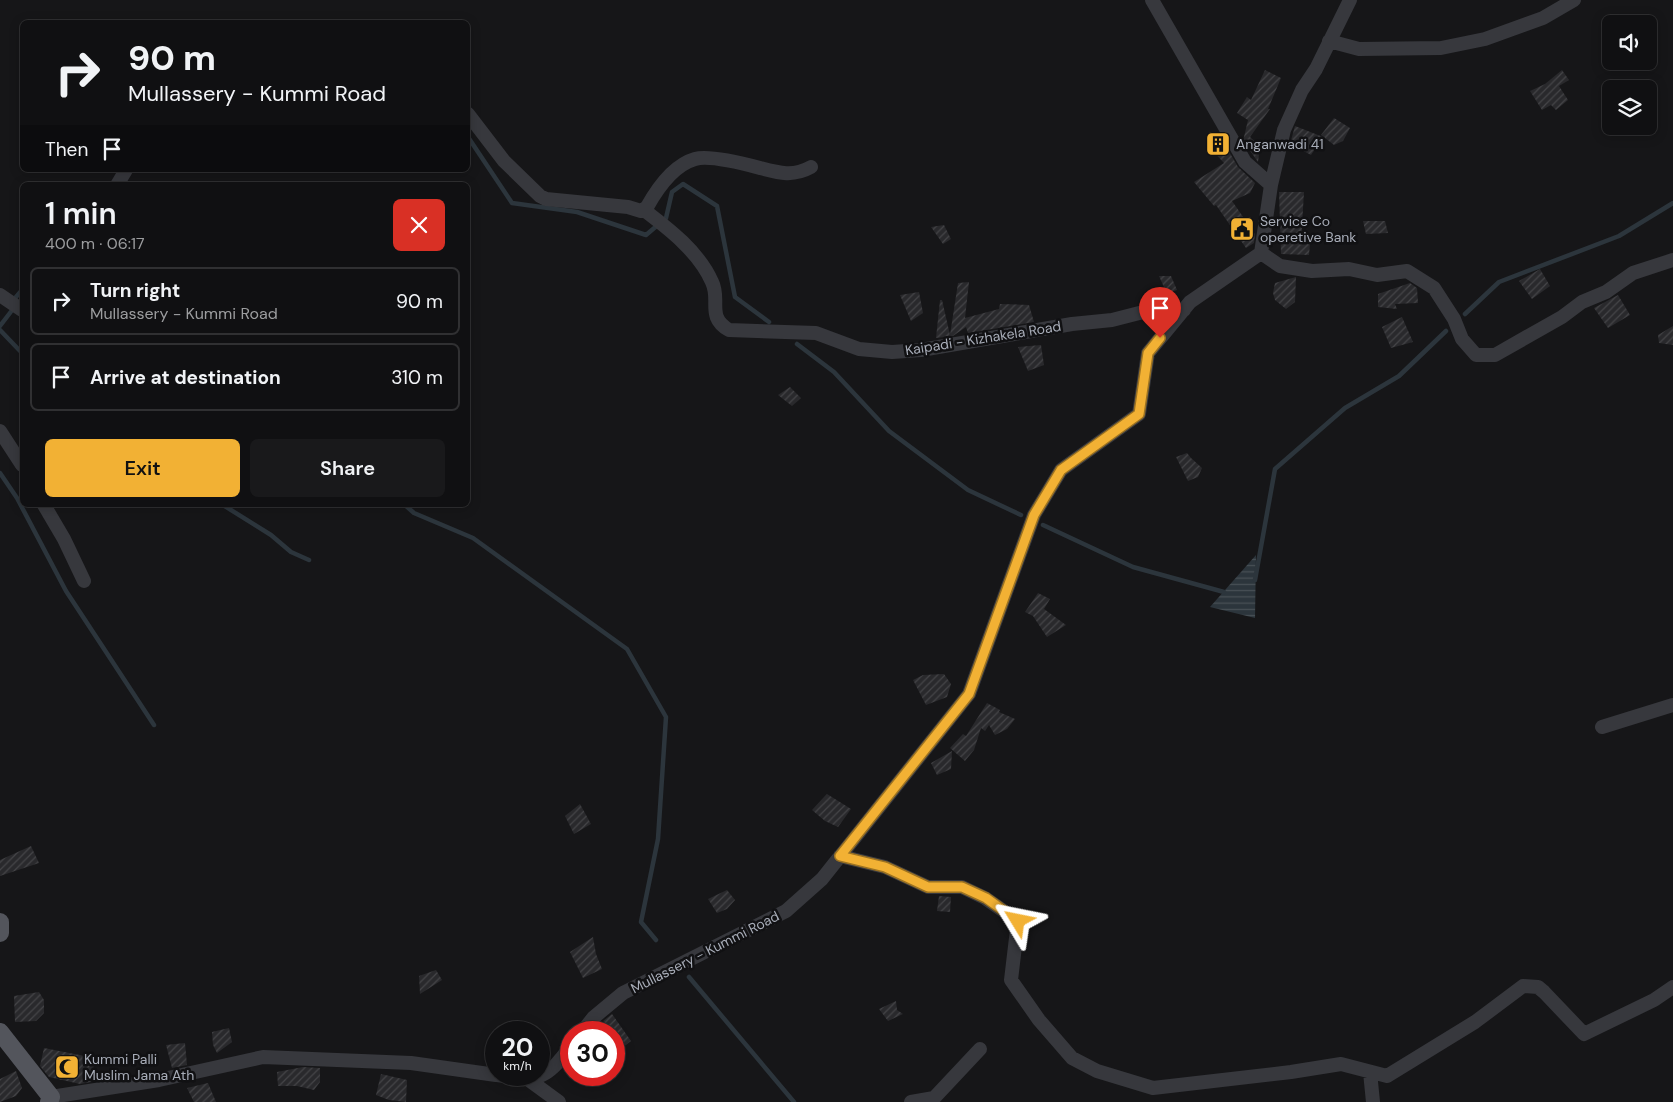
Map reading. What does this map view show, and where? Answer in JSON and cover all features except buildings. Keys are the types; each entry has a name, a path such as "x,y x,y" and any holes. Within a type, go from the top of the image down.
{"main road":[{"path":"0,922 0,933"},
{"path":"0,1032 50,1100"}],"street":[{"path":"1152,0 1245,162 1271,185"},
{"path":"1350,0 1284,130 1271,185 1261,253 1280,266 1312,271 1350,269 1377,275 1407,271 1434,288 1454,319 1462,339 1476,355 1495,355 1519,344 1582,302 1606,292 1633,273 1673,260"},
{"path":"1329,41 1359,50 1441,48 1494,36 1543,18 1574,0"},
{"path":"470,117 504,161 540,196 583,204 638,209 674,171 697,158 724,160 781,174 800,173 811,167"},
{"name":"Kaipadi - Kizhakela Road","path":"638,209 677,237 701,262 713,284 717,318 720,325 729,330 816,333 859,350 892,352 921,350 1072,324 1112,320 1151,310 1184,310"},
{"name":"Mullassery - Kummi Road","path":"591,1021 623,993 786,911 822,879 969,694 1034,515 1061,470 1139,414 1148,353 1190,302 1261,253"},
{"path":"3,297 20,309"},
{"path":"0,431 20,462"},
{"path":"45,507 64,539 84,581"},
{"path":"1602,727 1673,705"},
{"path":"840,856 885,867 928,887 962,887 986,898 1018,921 1010,980 1040,1020 1072,1058 1097,1071 1153,1088 1281,1074 1341,1064 1387,1076 1475,1022 1523,986 1538,988 1544,992 1584,1034 1672,990"},
{"path":"911,1102 934,1098 980,1049"},
{"path":"50,1100 159,1080 262,1058 411,1063 485,1073"},
{"path":"550,1071 560,1061"},
{"path":"1370,1072 1373,1102"},
{"path":"537,1086 559,1102"}],"shaded area":[{"path":"1256,555 1255,618 1210,607"}],"waterway":[{"path":"470,140 512,203 577,212 646,235 666,218 672,192 683,184 717,206 735,297 769,322"},
{"path":"1465,314 1499,282 1619,236 1673,203"},
{"path":"0,326 13,309 16,297 20,292"},
{"path":"0,330 20,351"},
{"path":"1255,580 1275,469 1345,408 1399,376 1446,331"},
{"path":"797,344 834,372 889,431 968,490 1021,515"},
{"path":"0,473 20,504"},
{"path":"22,507 66,591 154,725"},
{"path":"226,507 271,535 291,552 309,560"},
{"path":"407,507 414,513 473,538 627,649 666,717 658,839 641,922 656,940"},
{"path":"1043,525 1133,567 1224,592"},
{"path":"689,977 794,1102"}],"place":[{"name":"Anganwadi 41","path":"1218,144"},
{"name":"Service Co operetive Bank","path":"1242,229"},
{"name":"Kummi Palli Muslim Jama Ath","path":"67,1067"}],"route":[{"path":"1018,921 986,898 962,887 928,887 885,867 840,856 969,694 1034,515 1061,470 1139,414 1148,353 1160,338"}]}
